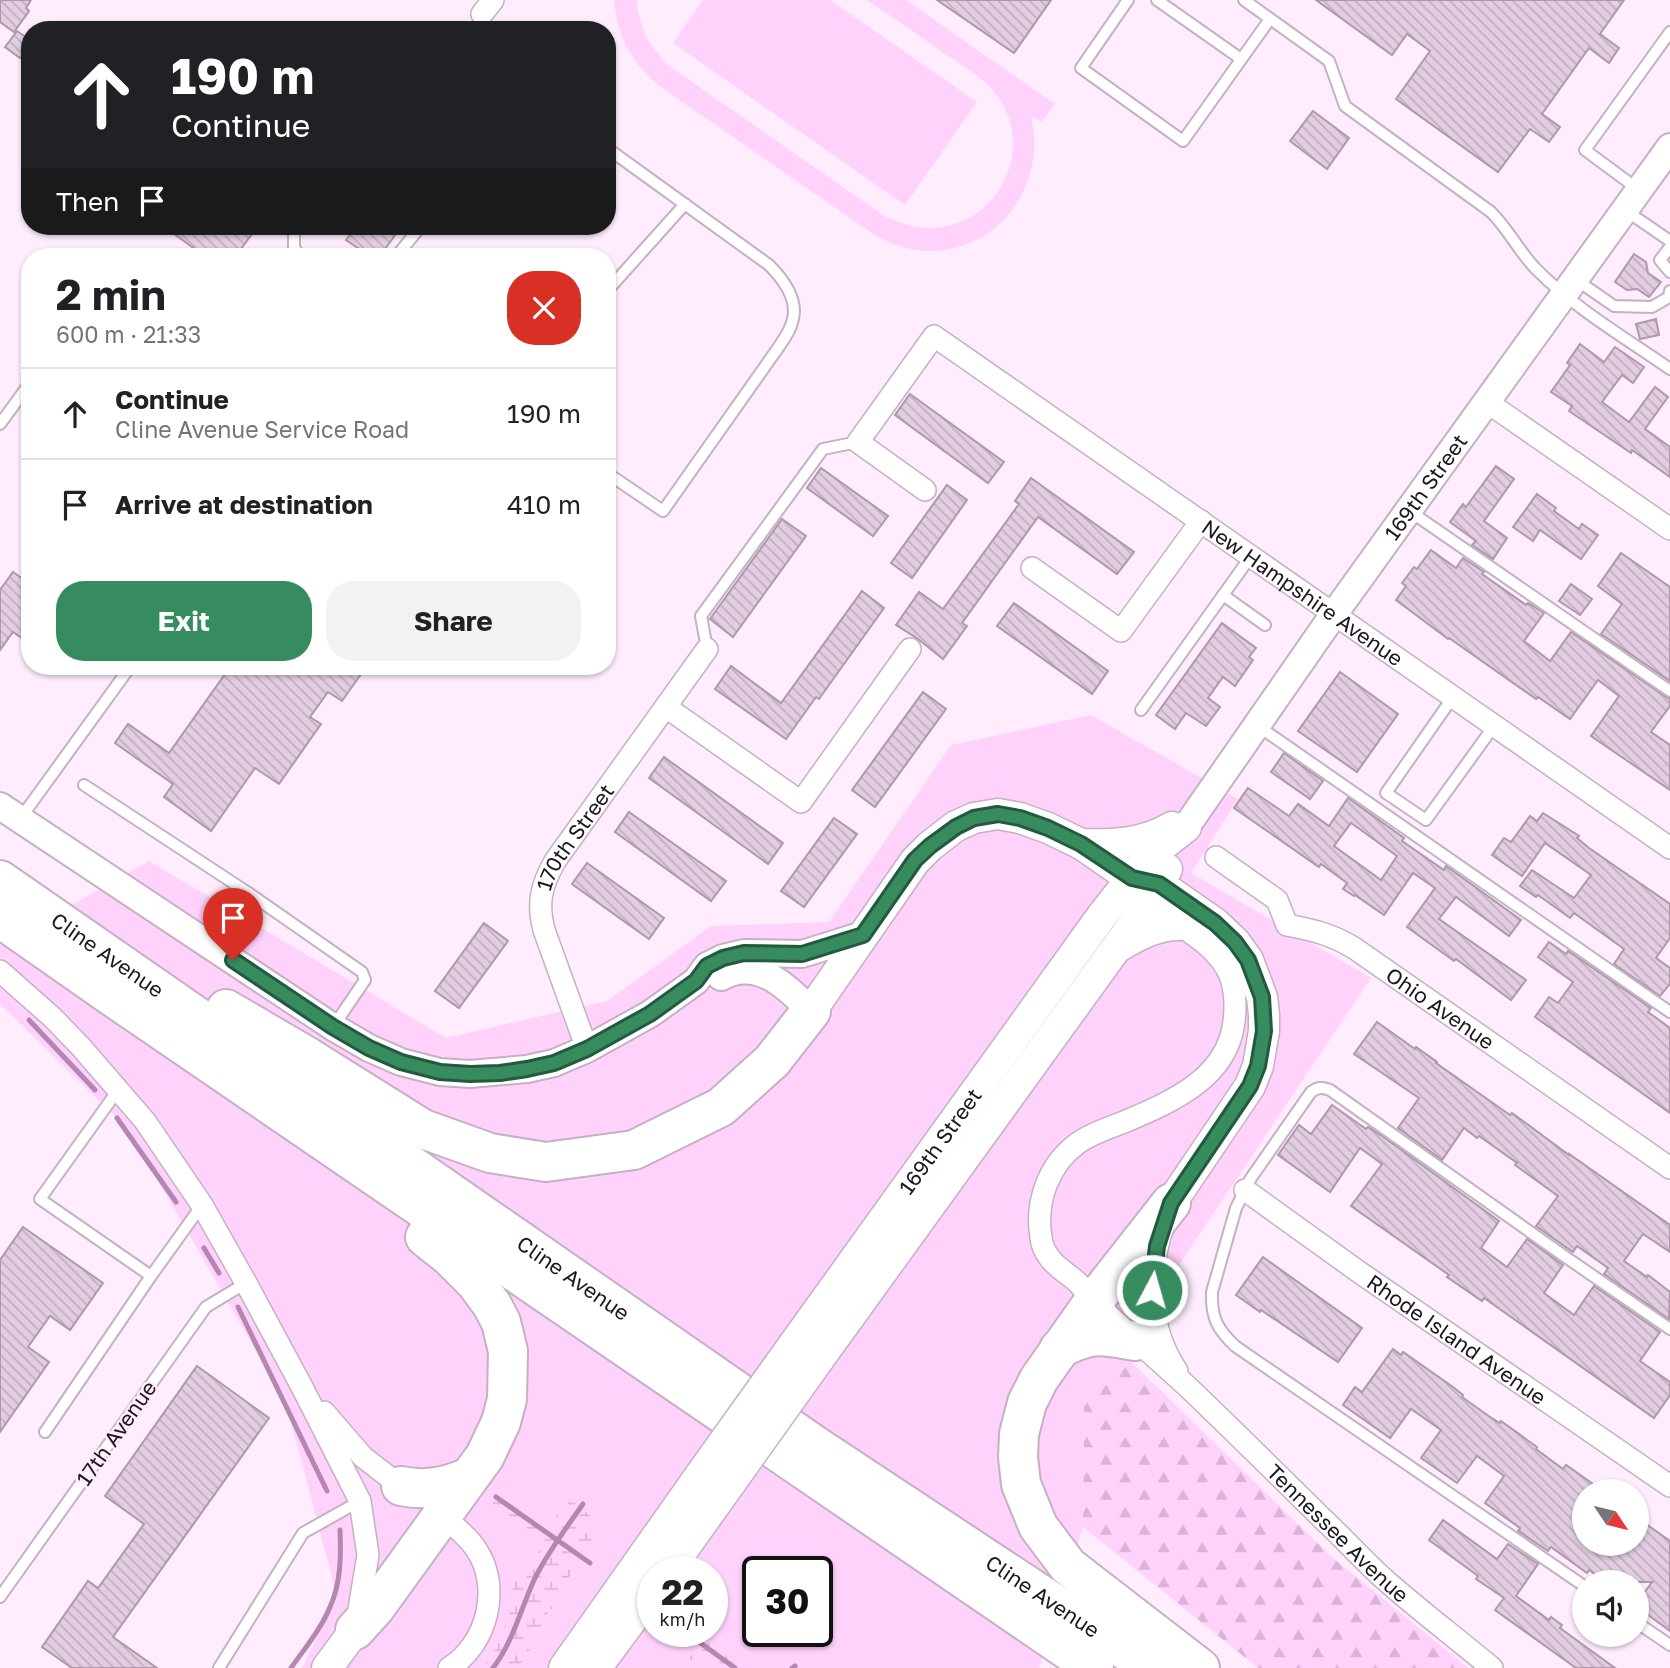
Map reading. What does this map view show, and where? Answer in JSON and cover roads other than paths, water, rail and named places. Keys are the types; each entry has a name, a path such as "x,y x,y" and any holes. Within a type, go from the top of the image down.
{"highway":[{"name":"Cline Avenue","path":"0,880 816,1446 1152,1668"},
{"name":"Cline Avenue","path":"0,918 1094,1668"},
{"path":"57,920 209,999 423,1129 490,1153 546,1162 634,1150 721,1107 772,1060 811,1011"},
{"path":"110,995 449,1256 464,1269 485,1295 501,1322 508,1351 507,1399 493,1441 485,1456 355,1630"},
{"path":"1171,1203 1094,1301 1039,1379 1027,1403 1018,1434 1018,1457 1021,1484 1038,1526 1068,1566 1200,1668"},
{"path":"1059,1349 1078,1339 1092,1336 1135,1341"},
{"path":"401,1486 415,1489 436,1488 469,1477"}],"main road":[{"path":"811,1011 915,860 956,827 974,818 998,814 1048,828 1081,844 1146,888"},
{"path":"1081,844 1122,844 1139,841 1190,821"},
{"name":"169th Street","path":"564,1668 1101,917 1146,888 1170,865 1190,821"},
{"name":"169th Street","path":"678,1556 1114,950 1146,888"},
{"name":"Tennessee Avenue","path":"1146,888 1215,923 1235,942 1248,960 1262,997 1264,1015 1258,1066 1250,1086 1171,1203"},
{"path":"1114,950 1157,928 1179,925"},
{"path":"596,1668 637,1613"},
{"path":"327,1668 355,1630"}],"street":[{"name":"169th Street","path":"1190,821 1408,510 1670,148"},
{"name":"New Hampshire Avenue","path":"858,442 934,336 1670,848"},
{"path":"1487,402 1670,529"},
{"path":"858,442 925,490"},
{"path":"1032,568 1121,631 1202,521"},
{"name":"170th Street","path":"587,1049 540,916 542,889 555,861 707,649"},
{"path":"666,707 801,802 910,649"},
{"path":"10,812 333,1027 369,1048 401,1062 440,1072 500,1073 554,1063 587,1049 650,1014 696,981 707,966 723,958 744,953 802,954 863,935"},
{"name":"Ohio Avenue","path":"1216,857 1277,900 1287,925 1337,937 1670,1168"},
{"name":"Tennessee Avenue","path":"1146,888 1179,925 1215,954 1228,972 1236,1004 1232,1036 1221,1060 1208,1076 1149,1111 1100,1131 1066,1153 1045,1185 1039,1221 1041,1240 1050,1259 1190,1390 1383,1578 1492,1668"},
{"path":"696,981 751,970 791,990 811,1011"},
{"path":"0,971 52,1017 145,1121 202,1205 246,1283 360,1501 368,1555 355,1630"},
{"name":"Rhode Island Avenue","path":"1245,1190 1670,1486"},
{"name":"Tennessee Avenue","path":"1171,1203 1157,1246 1152,1290 1157,1328 1167,1356 1190,1390"},
{"path":"302,1387 363,1457 470,1541 483,1561 489,1592 484,1625 459,1662 449,1668"}],"lane":[{"path":"1128,0 1081,68 1183,141 1270,19"},
{"path":"1157,0 1241,59"},
{"path":"1244,0 1329,61 1345,106 1491,212 1532,265 1570,287 1614,306 1651,307 1669,297 1670,290"},
{"path":"1670,32 1585,150 1670,241"},
{"path":"616,154 769,265 780,276 793,301 794,317 778,348 663,511 616,479"},
{"path":"616,281 685,204"},
{"path":"1670,247 1660,260 1670,272"},
{"path":"1570,287 1670,369"},
{"path":"0,424 21,395"},
{"path":"707,649 701,616 822,449 858,442"},
{"path":"1408,510 1670,691"},
{"path":"1141,710 1251,556"},
{"path":"1223,595 1265,625"},
{"path":"10,812 123,675"},
{"path":"1453,697 1386,793 1426,820 1494,726"},
{"path":"1256,724 1670,1012"},
{"path":"84,785 250,894 362,972 365,980 333,1027"},
{"path":"213,947 250,894"},
{"path":"1572,1578 1236,1346 1223,1334 1211,1306 1212,1292 1236,1208 1251,1178 1311,1092 1323,1087 1670,1329"},
{"path":"118,1090 40,1199 151,1276"},
{"path":"45,1432 202,1205"},
{"name":"17th Avenue","path":"0,1597 206,1307 246,1283"},
{"path":"219,1668 303,1533 360,1501"},
{"path":"1649,1631 1670,1645"}],"waterway":[{"path":"29,1020 95,1090"},
{"path":"117,1118 176,1202"},
{"path":"204,1248 219,1273"},
{"path":"238,1307 327,1491"},
{"path":"496,1497 590,1563"},
{"path":"493,1668 511,1636 540,1568 583,1504"},
{"path":"291,1668 322,1623 334,1598 340,1569 340,1530"},
{"path":"706,1647 735,1668"}]}
